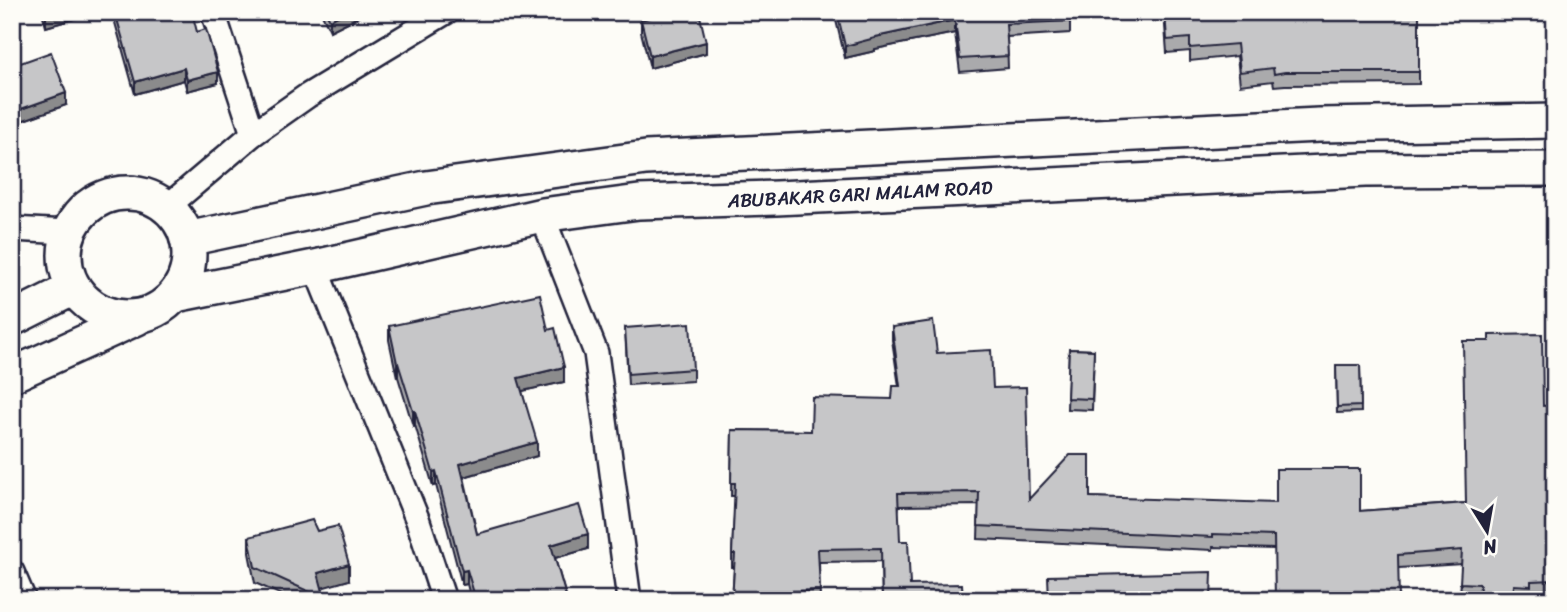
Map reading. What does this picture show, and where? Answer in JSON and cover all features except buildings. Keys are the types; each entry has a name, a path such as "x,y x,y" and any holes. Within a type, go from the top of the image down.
{"street":[{"path":"213,12 253,135"},
{"path":"167,207 253,135 307,96 446,12"},
{"path":"187,239 426,188 646,158 1319,125 1555,121"},
{"name":"ABUBAKAR GARI MALAM ROAD","path":"175,295 315,267 542,215 639,202 1366,170 1555,169"},
{"path":"12,375 160,308 175,295 185,278 190,259 187,239 180,221 167,207 150,197 130,192 111,195 93,202 78,215 68,232 64,251 66,271 74,288 87,303 103,313 123,317 142,316"},
{"path":"542,215 596,353 629,600"},
{"path":"12,229 68,232"},
{"path":"315,267 418,521 443,600"},
{"path":"12,319 74,288"},
{"path":"12,572 24,600"}]}
